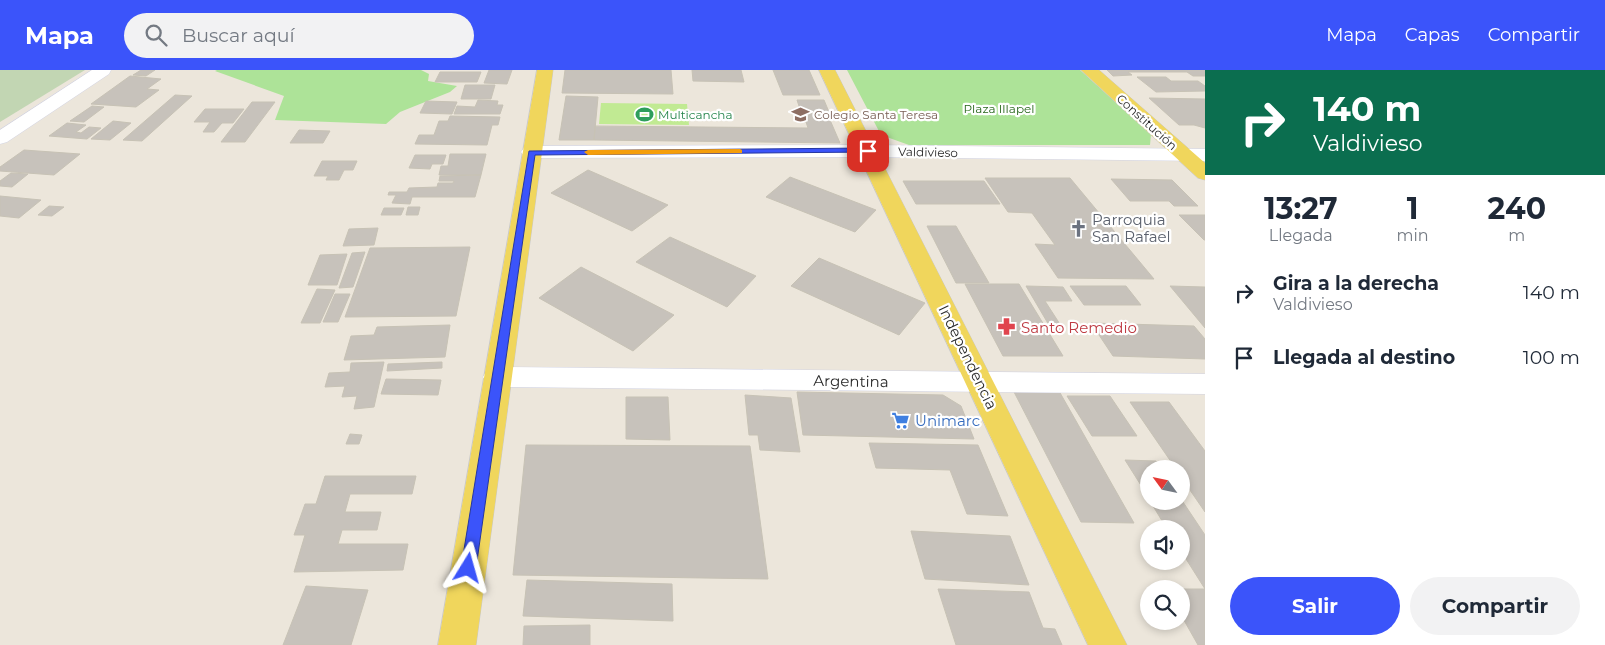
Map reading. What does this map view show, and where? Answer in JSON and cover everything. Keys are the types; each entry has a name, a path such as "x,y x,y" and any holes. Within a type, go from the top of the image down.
{"main road":[{"path":"457,645 546,70"},
{"name":"Independencia","path":"827,70 1108,645"},
{"name":"Constitución","path":"1089,70 1205,174"}],"street":[{"path":"0,138 102,70"},
{"name":"Valdivieso","path":"532,152 868,151 1205,155"},
{"name":"Argentina","path":"497,377 1205,384"}],"green space":[{"path":"0,70 85,70 0,122"},
{"path":"421,70 429,74 428,81 457,86 450,92 400,112 386,124 275,120 284,96 215,71"},
{"name":"Plaza Illapel","path":"847,70 1080,70 1151,134 1150,145 909,145 881,135"},
{"name":"Multicancha","path":"601,103 687,104 689,125 599,124"}],"building":[{"path":"141,70 155,70 146,76 133,75"},
{"path":"489,70 512,70 507,84 484,83"},
{"path":"565,70 671,70 673,94 562,93"},
{"path":"692,70 741,70 744,82 693,81"},
{"path":"773,70 809,70 820,95 783,95"},
{"path":"1107,70 1205,70 1205,76 1193,76 1187,72 1128,72 1132,75 1113,76"},
{"path":"440,72 481,72 477,82 435,82"},
{"path":"130,76 161,79 147,89 159,90 136,107 91,104"},
{"path":"1137,77 1166,77 1171,81 1198,81 1205,86 1205,91 1156,92"},
{"path":"465,85 495,85 491,99 461,99"},
{"path":"175,95 192,96 142,141 123,140"},
{"path":"566,96 598,97 594,140 559,140"},
{"path":"1149,98 1205,99 1205,128 1194,125 1179,125"},
{"path":"478,100 498,101 497,105 503,105 500,114 454,114 457,106 475,107"},
{"path":"797,100 824,100 829,112 801,112"},
{"path":"426,101 457,102 452,114 420,113"},
{"path":"252,102 275,102 245,142 221,142"},
{"path":"92,106 104,107 84,122 70,121"},
{"path":"205,109 244,109 233,123 222,123 214,132 203,132 210,122 194,122"},
{"path":"803,113 827,113 840,143 594,140 595,126 808,128"},
{"path":"450,116 500,117 498,125 492,125 487,145 415,144 419,135 434,135 439,121 448,121"},
{"path":"113,121 131,123 110,140 91,139"},
{"path":"67,123 86,125 76,132 81,133 89,127 101,128 87,139 49,136"},
{"path":"299,130 330,131 323,143 290,143"},
{"path":"24,150 80,154 54,175 0,171 0,167"},
{"path":"450,154 486,154 481,175 439,175 441,166 448,166"},
{"path":"415,155 446,155 443,164 432,164 430,169 409,168"},
{"path":"322,161 357,161 353,170 344,170 339,180 326,180 328,176 314,176"},
{"path":"588,170 668,205 632,231 551,193"},
{"path":"11,173 28,174 12,187 0,186 0,181"},
{"path":"481,175 475,197 412,197 410,204 392,203 396,195 388,195 389,192 407,192 409,188 437,187 438,183 453,183 454,181 439,181 440,176"},
{"path":"790,177 876,210 855,232 766,197"},
{"name":"Parroquia San Rafael","path":"985,178 1070,178 1154,279 1058,278 1035,244 1055,245 1032,213 1008,212"},
{"path":"1111,179 1172,180 1198,206 1174,206 1169,201 1130,201"},
{"path":"903,181 984,181 1000,204 916,204"},
{"path":"0,196 41,200 19,218 0,216"},
{"path":"49,206 64,207 52,216 38,215"},
{"path":"408,207 420,207 418,215 406,215"},
{"path":"384,208 404,208 401,215 381,215"},
{"path":"1179,215 1205,215 1205,240 1204,240"},
{"path":"927,226 956,226 989,283 956,283"},
{"path":"378,228 374,245 343,246 349,229"},
{"path":"670,237 756,276 727,307 636,262"},
{"path":"470,247 456,316 345,317 370,248"},
{"path":"365,252 353,287 339,288 352,253"},
{"path":"347,254 337,285 308,285 320,255"},
{"path":"819,258 925,303 899,335 791,286"},
{"path":"581,267 674,315 633,351 539,298"},
{"path":"965,284 1019,284 1063,356 1003,356"},
{"path":"1026,286 1063,287 1072,301 1045,301 1065,332 1053,332"},
{"path":"1070,286 1126,286 1141,305 1084,305"},
{"path":"1170,286 1205,287 1205,328"},
{"path":"317,289 335,290 320,323 301,323"},
{"path":"335,294 350,294 338,322 323,322"},
{"path":"1091,323 1194,326 1205,339 1205,359 1113,356"},
{"path":"450,325 445,357 344,360 351,336 374,335 377,327"},
{"path":"384,362 374,407 354,409 357,396 342,397 345,386 325,387 329,373 350,372 351,363"},
{"path":"442,362 442,368 387,371 388,364"},
{"path":"386,379 441,380 438,395 381,394"},
{"path":"1013,390 1059,391 1134,523 1081,522"},
{"path":"797,392 943,395 961,406 974,439 803,435"},
{"path":"745,395 791,398 800,452 760,450 758,435 749,435"},
{"path":"1067,396 1110,396 1137,436 1092,436"},
{"path":"626,397 668,397 670,440 626,439"},
{"path":"1130,402 1169,402 1205,451 1205,512 1190,490 1190,460 1170,460"},
{"path":"350,434 362,435 359,444 346,444"},
{"path":"869,443 978,445 1008,516 967,514 950,470 876,468"},
{"path":"526,445 750,446 768,579 513,575"},
{"path":"1125,460 1140,460 1140,484"},
{"path":"325,476 416,476 412,494 350,494 345,512 381,512 377,530 342,530 338,544 408,544 403,570 294,572 305,535 294,535 305,504 316,504"},
{"path":"1155,510 1188,510 1205,535 1205,589 1190,565 1190,520 1162,520"},
{"path":"911,531 1010,536 1029,585 925,579"},
{"path":"527,580 672,584 673,621 523,616"},
{"path":"306,586 368,590 351,645 283,645"},
{"path":"938,589 1029,592 1043,628 1055,629 1062,645 956,645"},
{"path":"1190,589 1205,589 1205,645 1198,645 1190,630"},
{"path":"590,625 590,645 523,645 524,626"}],"slow traffic":[{"path":"588,152 740,151"}],"place":[{"name":"Multicancha","path":"644,114"},
{"name":"Colegio Santa Teresa","path":"800,114"},
{"name":"Parroquia San Rafael","path":"1078,228"},
{"name":"Santo Remedio","path":"1007,327"},
{"name":"Unimarc","path":"901,420"}],"route":[{"path":"468,568 532,152 868,151"}]}
